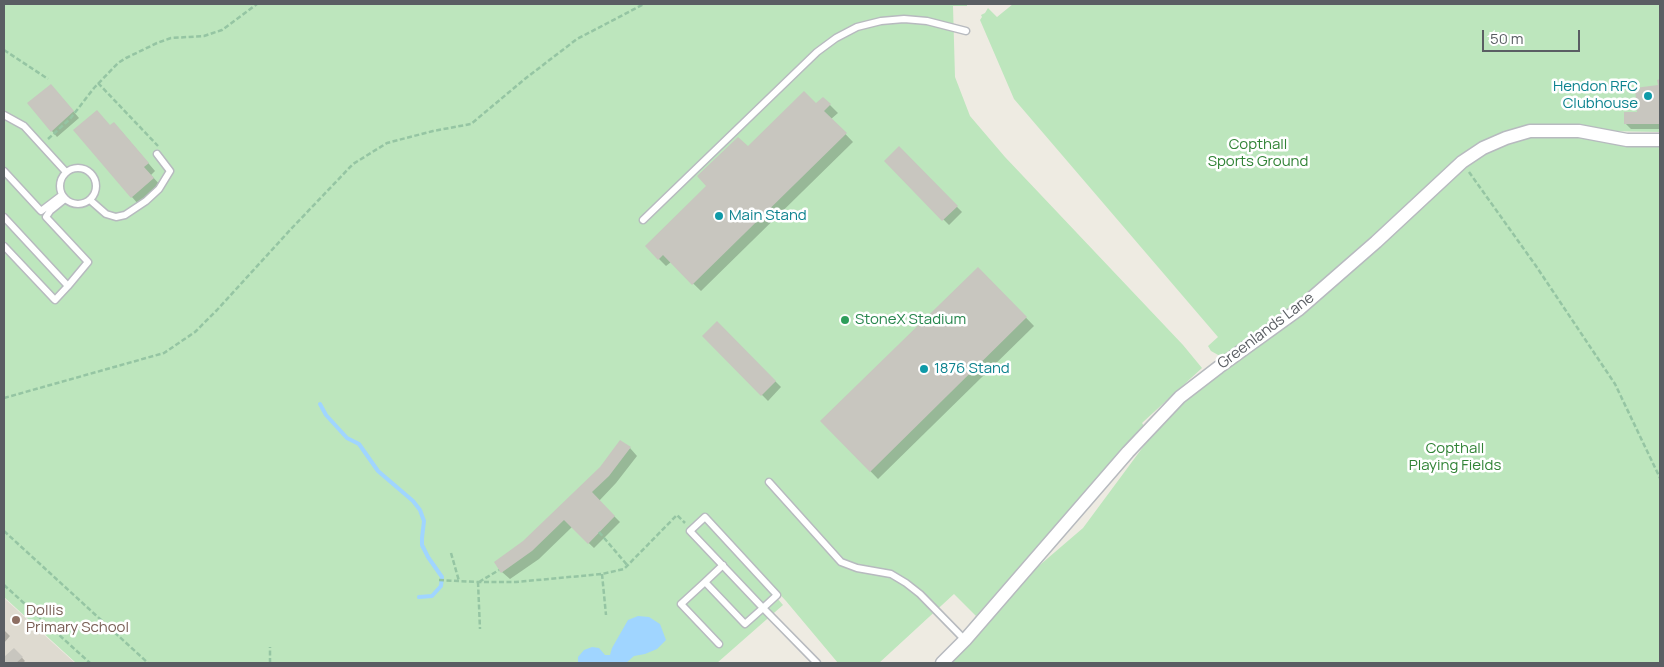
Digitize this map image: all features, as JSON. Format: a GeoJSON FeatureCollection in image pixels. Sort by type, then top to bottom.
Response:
{"type":"FeatureCollection","features":[{"type":"Feature","properties":{"kind":"street","name":"Greenlands Lane"},"geometry":{"type":"LineString","coordinates":[[942,663],[965,640],[1128,452],[1180,398],[1219,367],[1298,310],[1376,242],[1462,162],[1483,148],[1506,138],[1530,131],[1579,131],[1628,140],[1660,140]]}},
{"type":"Feature","properties":{"kind":"lane"},"geometry":{"type":"LineString","coordinates":[[643,220],[810,58],[836,38],[857,28],[881,21],[904,19],[927,21],[966,31]]}},
{"type":"Feature","properties":{"kind":"lane"},"geometry":{"type":"LineString","coordinates":[[4,115],[24,126],[66,172]]}},
{"type":"Feature","properties":{"kind":"lane"},"geometry":{"type":"LineString","coordinates":[[90,200],[106,214],[116,217],[125,215],[146,201],[159,189],[170,171],[160,152]]}},
{"type":"Feature","properties":{"kind":"lane"},"geometry":{"type":"LineString","coordinates":[[77,167],[89,170],[97,186],[90,200],[82,204],[76,204],[64,197],[60,182],[66,172],[77,167]]}},
{"type":"Feature","properties":{"kind":"lane"},"geometry":{"type":"LineString","coordinates":[[4,171],[41,211],[64,197]]}},
{"type":"Feature","properties":{"kind":"lane"},"geometry":{"type":"LineString","coordinates":[[4,246],[55,300],[88,262],[46,217],[64,197]]}},
{"type":"Feature","properties":{"kind":"lane"},"geometry":{"type":"LineString","coordinates":[[4,217],[68,286]]}},
{"type":"Feature","properties":{"kind":"lane"},"geometry":{"type":"LineString","coordinates":[[768,482],[841,562],[857,568],[891,574],[906,582],[965,640]]}},
{"type":"Feature","properties":{"kind":"lane"},"geometry":{"type":"LineString","coordinates":[[705,582],[745,624],[763,608],[777,594],[705,517],[690,531],[763,608],[817,663]]}},
{"type":"Feature","properties":{"kind":"lane"},"geometry":{"type":"LineString","coordinates":[[719,644],[681,604],[723,565]]}},
{"type":"Feature","properties":{"kind":"path"},"geometry":{"type":"LineString","coordinates":[[41,144],[70,120],[98,83],[118,64],[136,52],[171,38],[204,36],[222,30],[257,4]]}},
{"type":"Feature","properties":{"kind":"path"},"geometry":{"type":"LineString","coordinates":[[4,398],[164,353],[195,332],[353,164],[387,143],[433,131],[471,124],[577,38],[644,4]]}},
{"type":"Feature","properties":{"kind":"path"},"geometry":{"type":"LineString","coordinates":[[4,50],[48,79]]}},
{"type":"Feature","properties":{"kind":"path"},"geometry":{"type":"LineString","coordinates":[[98,83],[160,152]]}},
{"type":"Feature","properties":{"kind":"path"},"geometry":{"type":"LineString","coordinates":[[1462,162],[1536,266],[1615,384],[1660,478]]}},
{"type":"Feature","properties":{"kind":"path"},"geometry":{"type":"LineString","coordinates":[[439,580],[516,582],[602,574],[624,569],[628,566],[677,515],[687,526],[693,528]]}},
{"type":"Feature","properties":{"kind":"path"},"geometry":{"type":"LineString","coordinates":[[4,531],[148,663]]}},
{"type":"Feature","properties":{"kind":"path"},"geometry":{"type":"LineString","coordinates":[[599,532],[628,566]]}},
{"type":"Feature","properties":{"kind":"path"},"geometry":{"type":"LineString","coordinates":[[451,553],[459,581]]}},
{"type":"Feature","properties":{"kind":"path"},"geometry":{"type":"LineString","coordinates":[[478,582],[500,570]]}},
{"type":"Feature","properties":{"kind":"path"},"geometry":{"type":"LineString","coordinates":[[602,574],[606,615]]}},
{"type":"Feature","properties":{"kind":"path"},"geometry":{"type":"LineString","coordinates":[[478,582],[480,629]]}},
{"type":"Feature","properties":{"kind":"path"},"geometry":{"type":"LineString","coordinates":[[4,585],[90,663]]}},
{"type":"Feature","properties":{"kind":"path"},"geometry":{"type":"LineString","coordinates":[[270,647],[270,663]]}},
{"type":"Feature","properties":{"kind":"shaded area","name":"Dollis Primary School"},"geometry":{"type":"Polygon","coordinates":[[[4,598],[53,643],[75,663],[4,663],[4,598]]]}},
{"type":"Feature","properties":{"kind":"green space"},"geometry":{"type":"Polygon","coordinates":[[[4,4],[967,4],[967,6],[953,6],[955,77],[970,116],[1005,157],[1183,345],[1202,368],[1142,423],[1144,426],[976,616],[954,594],[879,663],[838,663],[786,601],[713,523],[783,605],[717,663],[76,663],[4,597],[4,4]]]}},
{"type":"Feature","properties":{"kind":"green space","name":"Copthall Playing Fields"},"geometry":{"type":"Polygon","coordinates":[[[1013,4],[1660,4],[1660,132],[1552,130],[1509,138],[1660,134],[1660,663],[945,663],[999,600],[1083,528],[1180,397],[1219,367],[1220,356],[1211,351],[1208,346],[1218,337],[1014,99],[980,20],[981,15],[988,8],[997,17],[1013,4]]]}},
{"type":"Feature","properties":{"kind":"water"},"geometry":{"type":"Polygon","coordinates":[[[638,616],[649,617],[660,624],[666,640],[657,649],[634,656],[626,663],[578,663],[578,657],[584,650],[592,647],[599,648],[605,655],[610,655],[628,620],[638,616]]]}},
{"type":"Feature","properties":{"kind":"building"},"geometry":{"type":"Polygon","coordinates":[[[1660,79],[1660,124],[1624,124],[1624,112],[1637,112],[1635,88],[1658,85],[1657,80],[1660,79]]]}},
{"type":"Feature","properties":{"kind":"building"},"geometry":{"type":"Polygon","coordinates":[[[51,84],[74,111],[51,132],[27,103],[51,84]]]}},
{"type":"Feature","properties":{"kind":"building","name":"Main Stand"},"geometry":{"type":"Polygon","coordinates":[[[804,91],[816,103],[823,97],[831,104],[824,111],[847,133],[692,285],[663,255],[658,260],[645,246],[706,186],[697,176],[738,137],[748,146],[804,91]]]}},
{"type":"Feature","properties":{"kind":"building"},"geometry":{"type":"Polygon","coordinates":[[[97,110],[110,125],[114,122],[149,163],[144,167],[154,178],[131,198],[73,130],[97,110]]]}},
{"type":"Feature","properties":{"kind":"building"},"geometry":{"type":"Polygon","coordinates":[[[899,146],[958,206],[942,221],[884,161],[899,146]]]}},
{"type":"Feature","properties":{"kind":"building","name":"1876 Stand"},"geometry":{"type":"Polygon","coordinates":[[[978,267],[1027,317],[870,472],[820,421],[978,267]]]}},
{"type":"Feature","properties":{"kind":"building"},"geometry":{"type":"Polygon","coordinates":[[[717,321],[776,381],[761,396],[702,336],[717,321]]]}},
{"type":"Feature","properties":{"kind":"building"},"geometry":{"type":"Polygon","coordinates":[[[620,440],[631,447],[609,476],[592,492],[615,516],[588,544],[564,520],[532,551],[501,573],[494,562],[523,541],[600,467],[620,440]]]}},
{"type":"Feature","properties":{"kind":"building"},"geometry":{"type":"Polygon","coordinates":[[[14,648],[23,657],[16,663],[4,663],[4,657],[14,648]]]}},
{"type":"Feature","properties":{"kind":"waterway"},"geometry":{"type":"LineString","coordinates":[[320,404],[326,415],[347,438],[359,444],[378,471],[413,501],[420,510],[424,521],[422,545],[442,577],[441,586],[432,596],[419,597]]}},
{"type":"Feature","properties":{"kind":"place","name":"Hendon RFC Clubhouse"},"geometry":{"type":"Point","coordinates":[1648,96]}},
{"type":"Feature","properties":{"kind":"place","name":"Main Stand"},"geometry":{"type":"Point","coordinates":[719,216]}},
{"type":"Feature","properties":{"kind":"place","name":"StoneX Stadium"},"geometry":{"type":"Point","coordinates":[845,320]}},
{"type":"Feature","properties":{"kind":"place","name":"1876 Stand"},"geometry":{"type":"Point","coordinates":[924,369]}},
{"type":"Feature","properties":{"kind":"place","name":"Dollis Primary School"},"geometry":{"type":"Point","coordinates":[16,620]}},
{"type":"Feature","properties":{"kind":"park label","name":"Copthall Sports Ground"},"geometry":{"type":"Point","coordinates":[1258,154]}}]}
